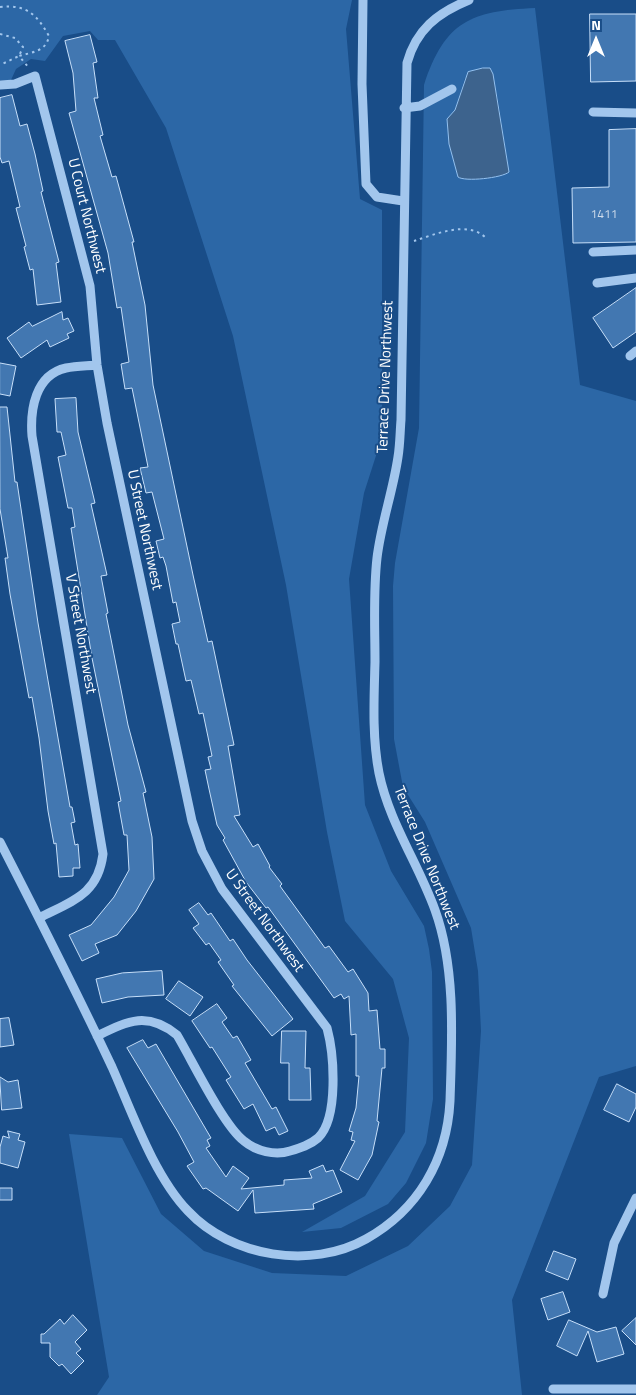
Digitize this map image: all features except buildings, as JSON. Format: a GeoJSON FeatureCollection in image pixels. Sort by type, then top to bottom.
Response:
{"type":"FeatureCollection","features":[{"type":"Feature","properties":{"kind":"street"},"geometry":{"type":"LineString","coordinates":[[363,0],[362,84],[366,184],[377,197],[403,201]]}},
{"type":"Feature","properties":{"kind":"street","name":"Terrace Drive Northwest"},"geometry":{"type":"LineString","coordinates":[[0,842],[97,1036],[161,1173],[172,1192],[188,1212],[204,1226],[226,1239],[257,1251],[288,1256],[335,1252],[359,1243],[379,1232],[409,1206],[431,1174],[442,1148],[450,1104],[448,958],[434,906],[389,810],[380,774],[375,746],[375,586],[381,534],[398,456],[401,420],[404,108],[407,63],[412,45],[435,18],[469,0]]}},
{"type":"Feature","properties":{"kind":"street"},"geometry":{"type":"LineString","coordinates":[[0,84],[15,84],[35,76]]}},
{"type":"Feature","properties":{"kind":"street","name":"U Court Northwest"},"geometry":{"type":"LineString","coordinates":[[35,76],[86,268],[97,365]]}},
{"type":"Feature","properties":{"kind":"street"},"geometry":{"type":"LineString","coordinates":[[404,108],[420,106],[452,89]]}},
{"type":"Feature","properties":{"kind":"street"},"geometry":{"type":"LineString","coordinates":[[593,112],[636,112]]}},
{"type":"Feature","properties":{"kind":"street"},"geometry":{"type":"LineString","coordinates":[[593,252],[636,250]]}},
{"type":"Feature","properties":{"kind":"street"},"geometry":{"type":"LineString","coordinates":[[597,283],[636,278]]}},
{"type":"Feature","properties":{"kind":"street","name":"V Street Northwest"},"geometry":{"type":"LineString","coordinates":[[39,918],[77,899],[89,890],[97,880],[103,854],[32,436],[31,412],[39,389],[54,374],[64,368],[97,365]]}},
{"type":"Feature","properties":{"kind":"street","name":"U Street Northwest"},"geometry":{"type":"LineString","coordinates":[[97,365],[107,423],[192,821],[202,851],[222,890],[327,1028],[330,1040],[332,1109],[327,1124],[318,1138],[304,1147],[285,1153],[254,1148],[242,1140],[229,1123],[177,1035],[165,1026],[140,1020],[126,1022],[97,1036]]}},
{"type":"Feature","properties":{"kind":"street"},"geometry":{"type":"LineString","coordinates":[[603,1294],[614,1243],[636,1198]]}},
{"type":"Feature","properties":{"kind":"street"},"geometry":{"type":"LineString","coordinates":[[553,1389],[636,1389]]}},
{"type":"Feature","properties":{"kind":"path"},"geometry":{"type":"LineString","coordinates":[[0,7],[13,7],[35,14],[49,36],[47,43],[42,49],[19,56],[0,65]]}},
{"type":"Feature","properties":{"kind":"path"},"geometry":{"type":"LineString","coordinates":[[0,34],[19,41],[22,47],[19,56]]}},
{"type":"Feature","properties":{"kind":"path"},"geometry":{"type":"LineString","coordinates":[[19,56],[35,76]]}},
{"type":"Feature","properties":{"kind":"path"},"geometry":{"type":"LineString","coordinates":[[403,244],[457,230],[471,229],[486,238]]}},
{"type":"Feature","properties":{"kind":"shaded area"},"geometry":{"type":"Polygon","coordinates":[[[0,0],[352,0],[346,29],[360,199],[382,210],[382,437],[364,493],[349,579],[365,805],[391,871],[424,926],[432,972],[433,1099],[426,1143],[406,1183],[388,1204],[341,1228],[302,1232],[365,1196],[405,1132],[409,1038],[393,979],[345,921],[327,832],[286,585],[233,336],[166,128],[115,40],[98,40],[90,31],[63,36],[45,61],[31,59],[16,69],[11,80],[0,80],[0,0]]]}},
{"type":"Feature","properties":{"kind":"shaded area"},"geometry":{"type":"Polygon","coordinates":[[[535,8],[580,385],[636,401],[636,1066],[599,1077],[512,1300],[522,1395],[97,1395],[109,1377],[69,1134],[122,1138],[161,1214],[204,1251],[272,1273],[346,1276],[408,1246],[450,1206],[472,1165],[481,1031],[478,971],[471,928],[425,822],[403,787],[394,739],[393,586],[395,563],[419,428],[424,85],[432,63],[451,33],[477,17],[494,12],[535,8]],[[491,70],[465,78],[455,110],[447,119],[449,144],[458,176],[462,178],[499,176],[509,172],[498,100],[491,70]]]}},
{"type":"Feature","properties":{"kind":"shaded area"},"geometry":{"type":"Polygon","coordinates":[[[490,68],[493,74],[509,172],[492,178],[468,179],[458,177],[449,144],[447,119],[455,110],[468,72],[490,68]]]}}]}
